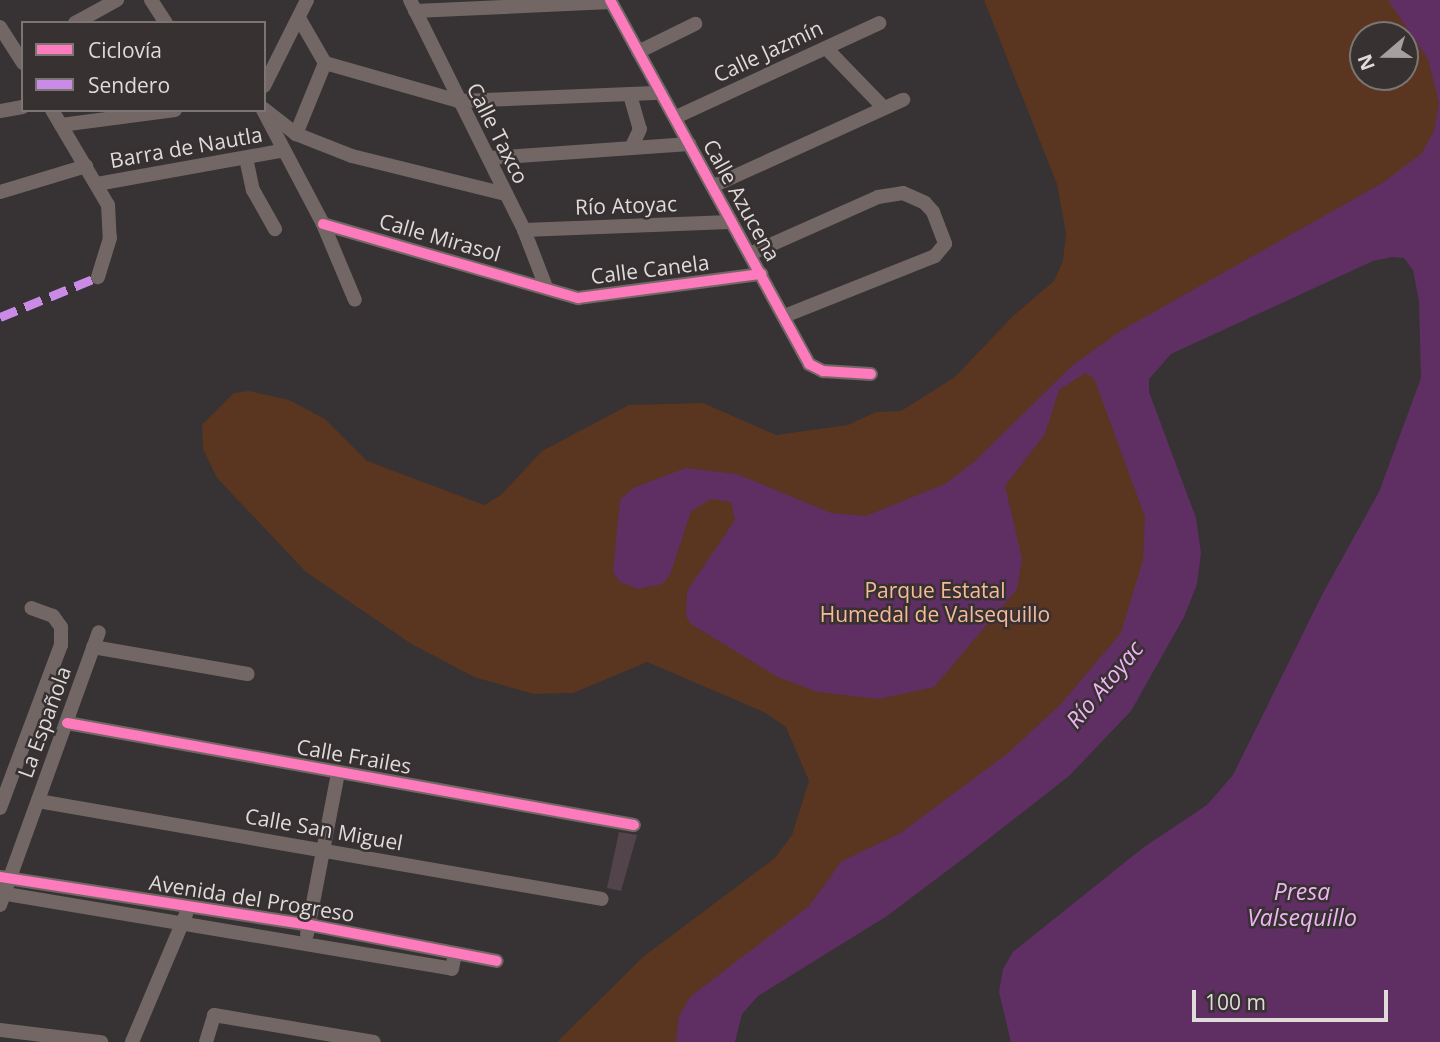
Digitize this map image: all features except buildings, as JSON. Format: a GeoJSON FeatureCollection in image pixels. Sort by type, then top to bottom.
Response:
{"type":"FeatureCollection","features":[{"type":"Feature","properties":{"kind":"street"},"geometry":{"type":"LineString","coordinates":[[79,21],[117,0]]}},
{"type":"Feature","properties":{"kind":"street"},"geometry":{"type":"LineString","coordinates":[[151,0],[165,21]]}},
{"type":"Feature","properties":{"kind":"street"},"geometry":{"type":"LineString","coordinates":[[266,82],[307,0]]}},
{"type":"Feature","properties":{"kind":"street"},"geometry":{"type":"LineString","coordinates":[[413,5],[611,1]]}},
{"type":"Feature","properties":{"kind":"street","name":"Calle Azucena"},"geometry":{"type":"LineString","coordinates":[[611,1],[676,117],[730,222],[815,368],[871,374]]}},
{"type":"Feature","properties":{"kind":"street","name":"Calle Taxco"},"geometry":{"type":"LineString","coordinates":[[413,5],[458,102],[524,230],[546,287]]}},
{"type":"Feature","properties":{"kind":"street"},"geometry":{"type":"LineString","coordinates":[[299,18],[325,63],[458,102],[661,93]]}},
{"type":"Feature","properties":{"kind":"street","name":"Calle Jazmín"},"geometry":{"type":"LineString","coordinates":[[676,117],[879,23]]}},
{"type":"Feature","properties":{"kind":"street"},"geometry":{"type":"LineString","coordinates":[[638,52],[695,24]]}},
{"type":"Feature","properties":{"kind":"street"},"geometry":{"type":"LineString","coordinates":[[0,27],[21,57]]}},
{"type":"Feature","properties":{"kind":"street"},"geometry":{"type":"LineString","coordinates":[[826,48],[884,108]]}},
{"type":"Feature","properties":{"kind":"street"},"geometry":{"type":"LineString","coordinates":[[296,134],[325,63]]}},
{"type":"Feature","properties":{"kind":"street"},"geometry":{"type":"LineString","coordinates":[[630,95],[640,129],[631,148]]}},
{"type":"Feature","properties":{"kind":"street"},"geometry":{"type":"LineString","coordinates":[[713,186],[903,100]]}},
{"type":"Feature","properties":{"kind":"street"},"geometry":{"type":"LineString","coordinates":[[0,111],[21,107]]}},
{"type":"Feature","properties":{"kind":"street"},"geometry":{"type":"LineString","coordinates":[[53,112],[97,184],[111,221],[98,277]]}},
{"type":"Feature","properties":{"kind":"street","name":"Barra de Nautla"},"geometry":{"type":"LineString","coordinates":[[61,125],[160,112]]}},
{"type":"Feature","properties":{"kind":"street"},"geometry":{"type":"LineString","coordinates":[[265,112],[281,151],[323,224],[355,300]]}},
{"type":"Feature","properties":{"kind":"street"},"geometry":{"type":"LineString","coordinates":[[266,112],[296,134],[323,148],[506,194]]}},
{"type":"Feature","properties":{"kind":"street"},"geometry":{"type":"LineString","coordinates":[[489,158],[690,144]]}},
{"type":"Feature","properties":{"kind":"street","name":"Barra de Nautla"},"geometry":{"type":"LineString","coordinates":[[97,184],[281,151]]}},
{"type":"Feature","properties":{"kind":"street"},"geometry":{"type":"LineString","coordinates":[[246,158],[253,190],[275,229]]}},
{"type":"Feature","properties":{"kind":"street"},"geometry":{"type":"LineString","coordinates":[[0,192],[86,166]]}},
{"type":"Feature","properties":{"kind":"street"},"geometry":{"type":"LineString","coordinates":[[750,254],[878,197],[903,193],[925,203],[933,212],[943,238],[943,251],[784,316]]}},
{"type":"Feature","properties":{"kind":"street","name":"Río Atoyac"},"geometry":{"type":"LineString","coordinates":[[524,230],[730,222]]}},
{"type":"Feature","properties":{"kind":"street","name":"Calle Mirasol"},"geometry":{"type":"LineString","coordinates":[[323,224],[546,287]]}},
{"type":"Feature","properties":{"kind":"street","name":"Calle Canela"},"geometry":{"type":"LineString","coordinates":[[546,287],[578,298],[761,274]]}},
{"type":"Feature","properties":{"kind":"street"},"geometry":{"type":"LineString","coordinates":[[0,808],[61,645],[61,627],[53,616],[31,608]]}},
{"type":"Feature","properties":{"kind":"street","name":"La Española"},"geometry":{"type":"LineString","coordinates":[[2,897],[6,878],[38,801],[99,632]]}},
{"type":"Feature","properties":{"kind":"street"},"geometry":{"type":"LineString","coordinates":[[93,647],[248,674]]}},
{"type":"Feature","properties":{"kind":"street","name":"Calle Frailes"},"geometry":{"type":"LineString","coordinates":[[67,723],[634,825]]}},
{"type":"Feature","properties":{"kind":"street"},"geometry":{"type":"LineString","coordinates":[[304,942],[310,925],[338,773]]}},
{"type":"Feature","properties":{"kind":"street","name":"Calle San Miguel"},"geometry":{"type":"LineString","coordinates":[[38,801],[602,898]]}},
{"type":"Feature","properties":{"kind":"street","name":"Avenida del Progreso"},"geometry":{"type":"LineString","coordinates":[[6,878],[310,925],[497,961]]}},
{"type":"Feature","properties":{"kind":"street","name":"Avenida del Progreso"},"geometry":{"type":"LineString","coordinates":[[2,897],[183,922],[452,969],[455,953]]}},
{"type":"Feature","properties":{"kind":"street"},"geometry":{"type":"LineString","coordinates":[[132,1042],[189,906]]}},
{"type":"Feature","properties":{"kind":"street"},"geometry":{"type":"LineString","coordinates":[[206,1042],[214,1015],[374,1042]]}},
{"type":"Feature","properties":{"kind":"street"},"geometry":{"type":"LineString","coordinates":[[0,1030],[101,1042]]}},
{"type":"Feature","properties":{"kind":"green space","name":"Parque Estatal Humedal de Valsequillo"},"geometry":{"type":"Polygon","coordinates":[[[984,0],[1429,0],[1440,20],[1440,174],[1132,377],[1187,587],[1031,775],[909,900],[728,1002],[724,1042],[557,1042],[643,957],[775,858],[792,835],[809,781],[786,727],[764,712],[647,662],[573,693],[534,694],[474,677],[410,643],[306,572],[217,478],[203,449],[202,425],[234,393],[249,391],[289,400],[325,419],[367,461],[484,505],[501,495],[542,451],[629,405],[703,403],[776,435],[848,425],[876,412],[901,411],[955,377],[1013,316],[1054,281],[1063,261],[1066,233],[1057,184],[984,0]]]}},
{"type":"Feature","properties":{"kind":"water","name":"Presa Valsequillo"},"geometry":{"type":"Polygon","coordinates":[[[1388,0],[1440,0],[1440,1042],[1011,1042],[999,992],[1003,969],[1013,952],[1144,847],[1207,805],[1233,775],[1323,593],[1379,492],[1421,378],[1419,301],[1413,270],[1404,258],[1392,257],[1373,261],[1171,354],[1149,379],[1149,392],[1196,518],[1201,553],[1197,584],[1184,617],[1131,711],[1069,776],[964,858],[887,916],[758,996],[742,1014],[735,1042],[676,1042],[679,1016],[691,996],[808,907],[842,861],[899,834],[1007,754],[1060,705],[1121,633],[1143,560],[1145,517],[1094,378],[1085,373],[1059,390],[1045,434],[1005,486],[1022,559],[1017,589],[934,687],[879,699],[818,692],[778,677],[691,624],[686,616],[687,591],[735,520],[731,502],[711,499],[691,511],[670,575],[662,584],[638,589],[620,582],[613,572],[620,500],[633,488],[686,468],[737,474],[831,513],[866,516],[945,484],[976,460],[1073,365],[1122,330],[1384,182],[1422,153],[1434,131],[1439,103],[1428,59],[1419,46],[1419,21],[1402,21],[1388,0]]]}},
{"type":"Feature","properties":{"kind":"marked path"},"geometry":{"type":"LineString","coordinates":[[0,317],[98,277]]}},
{"type":"Feature","properties":{"kind":"cycle path"},"geometry":{"type":"LineString","coordinates":[[610,0],[809,364],[823,371],[871,374]]}},
{"type":"Feature","properties":{"kind":"cycle path"},"geometry":{"type":"LineString","coordinates":[[323,224],[578,298],[761,274]]}},
{"type":"Feature","properties":{"kind":"cycle path"},"geometry":{"type":"LineString","coordinates":[[67,723],[634,825]]}},
{"type":"Feature","properties":{"kind":"cycle path"},"geometry":{"type":"LineString","coordinates":[[0,877],[310,925],[497,961]]}}]}
